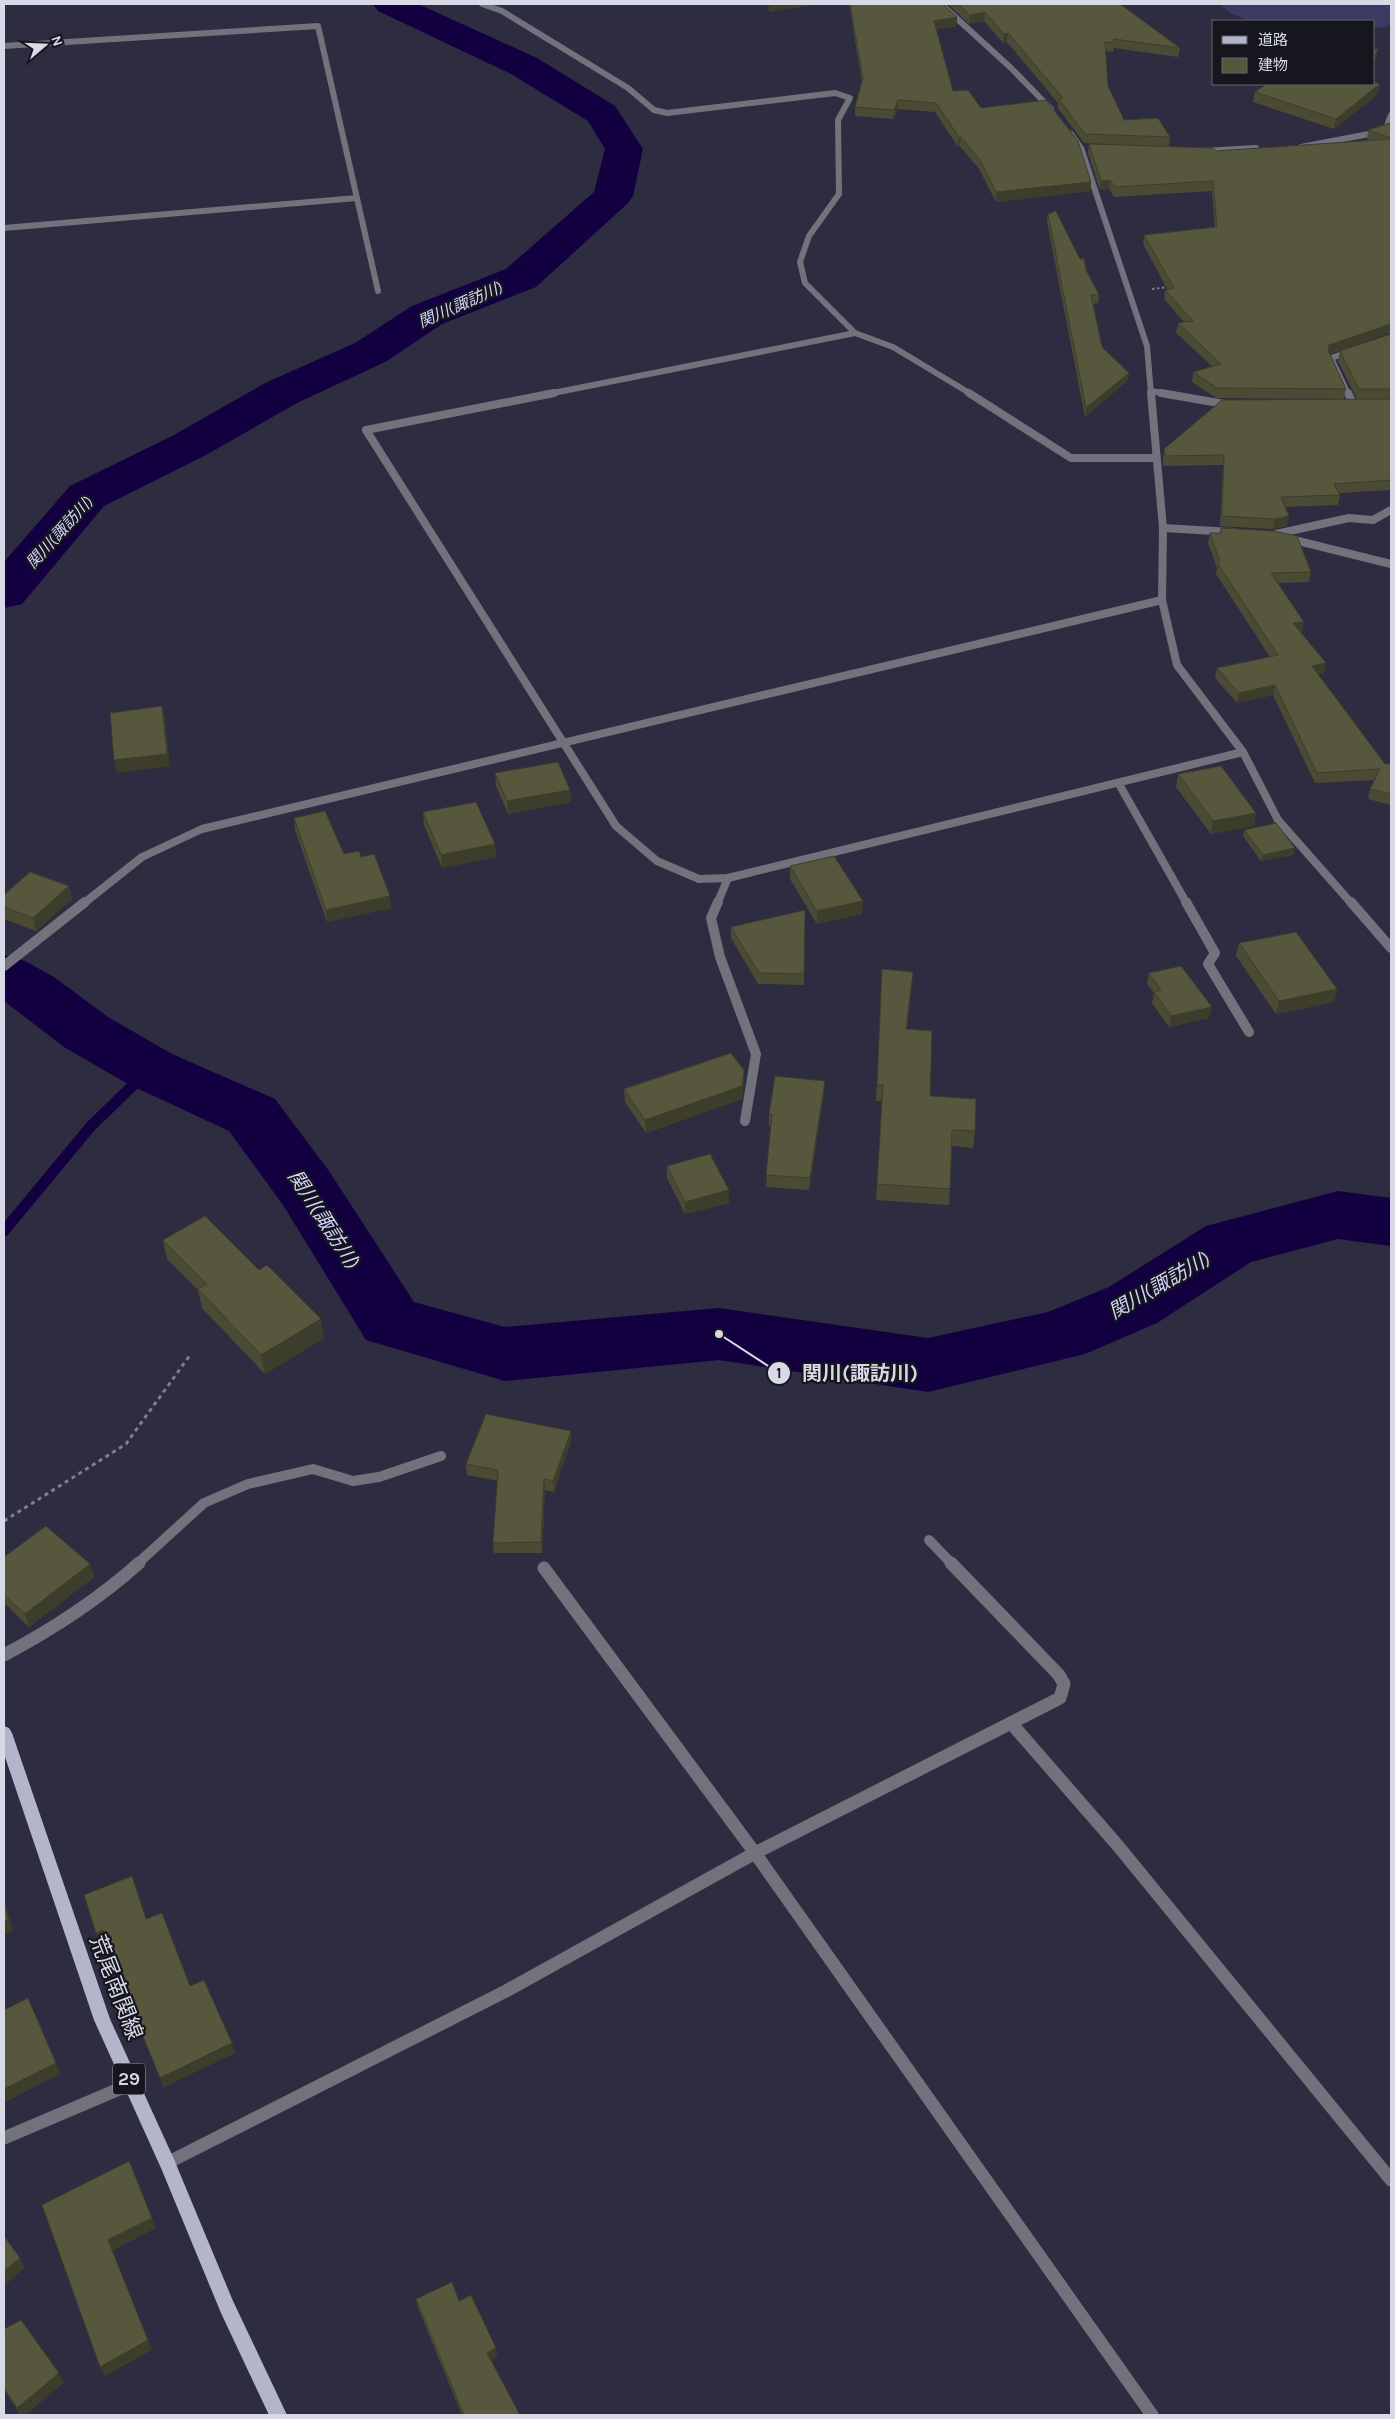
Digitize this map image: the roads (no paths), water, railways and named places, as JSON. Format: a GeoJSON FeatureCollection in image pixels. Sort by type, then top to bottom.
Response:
{"type":"FeatureCollection","features":[{"type":"Feature","properties":{"kind":"main road","name":"荒尾南関線"},"geometry":{"type":"LineString","coordinates":[[4,1733],[102,2020],[168,2163],[227,2307],[278,2415]]}},
{"type":"Feature","properties":{"kind":"street"},"geometry":{"type":"LineString","coordinates":[[482,4],[502,11],[586,62],[628,88],[654,110],[666,113],[835,92],[850,98],[838,120],[839,194],[809,236],[800,262],[804,282],[855,333],[893,347],[952,382],[1071,458],[1156,458]]}},
{"type":"Feature","properties":{"kind":"street"},"geometry":{"type":"LineString","coordinates":[[941,4],[1011,68],[1055,112]]}},
{"type":"Feature","properties":{"kind":"street"},"geometry":{"type":"LineString","coordinates":[[4,46],[318,26],[378,291]]}},
{"type":"Feature","properties":{"kind":"street"},"geometry":{"type":"LineString","coordinates":[[1290,147],[1374,133],[1386,128],[1391,115]]}},
{"type":"Feature","properties":{"kind":"street"},"geometry":{"type":"LineString","coordinates":[[1065,127],[1081,148],[1146,346],[1163,528],[1162,600],[1177,665],[1242,752],[1278,820],[1391,948]]}},
{"type":"Feature","properties":{"kind":"street"},"geometry":{"type":"LineString","coordinates":[[1081,148],[1090,148]]}},
{"type":"Feature","properties":{"kind":"street"},"geometry":{"type":"LineString","coordinates":[[1198,151],[1262,148]]}},
{"type":"Feature","properties":{"kind":"street"},"geometry":{"type":"LineString","coordinates":[[4,228],[357,198]]}},
{"type":"Feature","properties":{"kind":"street"},"geometry":{"type":"LineString","coordinates":[[855,333],[366,430],[616,826],[657,860],[699,879],[728,878],[1119,784],[1242,752]]}},
{"type":"Feature","properties":{"kind":"street"},"geometry":{"type":"LineString","coordinates":[[1353,404],[1330,358],[1356,349]]}},
{"type":"Feature","properties":{"kind":"street"},"geometry":{"type":"LineString","coordinates":[[1151,390],[1224,405],[1234,405]]}},
{"type":"Feature","properties":{"kind":"street"},"geometry":{"type":"LineString","coordinates":[[1343,404],[1363,404]]}},
{"type":"Feature","properties":{"kind":"street"},"geometry":{"type":"LineString","coordinates":[[1273,535],[1350,518],[1373,520],[1391,510]]}},
{"type":"Feature","properties":{"kind":"street"},"geometry":{"type":"LineString","coordinates":[[1163,528],[1243,533]]}},
{"type":"Feature","properties":{"kind":"street"},"geometry":{"type":"LineString","coordinates":[[1263,534],[1391,564]]}},
{"type":"Feature","properties":{"kind":"street"},"geometry":{"type":"LineString","coordinates":[[4,966],[142,857],[202,829],[1162,600]]}},
{"type":"Feature","properties":{"kind":"street"},"geometry":{"type":"LineString","coordinates":[[1119,784],[1215,953],[1208,964],[1249,1032]]}},
{"type":"Feature","properties":{"kind":"street"},"geometry":{"type":"LineString","coordinates":[[728,878],[711,918],[720,956],[756,1054],[745,1121]]}},
{"type":"Feature","properties":{"kind":"street"},"geometry":{"type":"LineString","coordinates":[[4,1655],[52,1629],[110,1589],[204,1503],[248,1484],[313,1469],[353,1481],[379,1477],[441,1456]]}},
{"type":"Feature","properties":{"kind":"street"},"geometry":{"type":"LineString","coordinates":[[168,2163],[506,1991],[755,1853],[1060,1698],[1064,1684],[1059,1675],[929,1540]]}},
{"type":"Feature","properties":{"kind":"street"},"geometry":{"type":"LineString","coordinates":[[544,1568],[755,1853],[1152,2415]]}},
{"type":"Feature","properties":{"kind":"street"},"geometry":{"type":"LineString","coordinates":[[1011,1723],[1119,1847],[1391,2180]]}},
{"type":"Feature","properties":{"kind":"street"},"geometry":{"type":"LineString","coordinates":[[4,2138],[131,2084]]}},
{"type":"Feature","properties":{"kind":"waterway","name":"関川(諏訪川)"},"geometry":{"type":"LineString","coordinates":[[4,593],[87,496],[190,445],[281,393],[371,352],[427,315],[521,278],[613,196],[624,149],[602,114],[524,66],[390,4]]}},
{"type":"Feature","properties":{"kind":"waterway","name":"関川(諏訪川)"},"geometry":{"type":"LineString","coordinates":[[4,975],[33,991],[86,1032],[150,1069],[252,1115],[306,1188],[390,1322],[505,1354],[719,1334],[928,1365],[1060,1335],[1133,1305],[1230,1243],[1338,1215],[1391,1222]]}},
{"type":"Feature","properties":{"kind":"waterway"},"geometry":{"type":"LineString","coordinates":[[4,1231],[91,1126],[150,1069]]}},
{"type":"Feature","properties":{"kind":"place","name":"関川(諏訪川)"},"geometry":{"type":"Point","coordinates":[719,1334]}}]}
